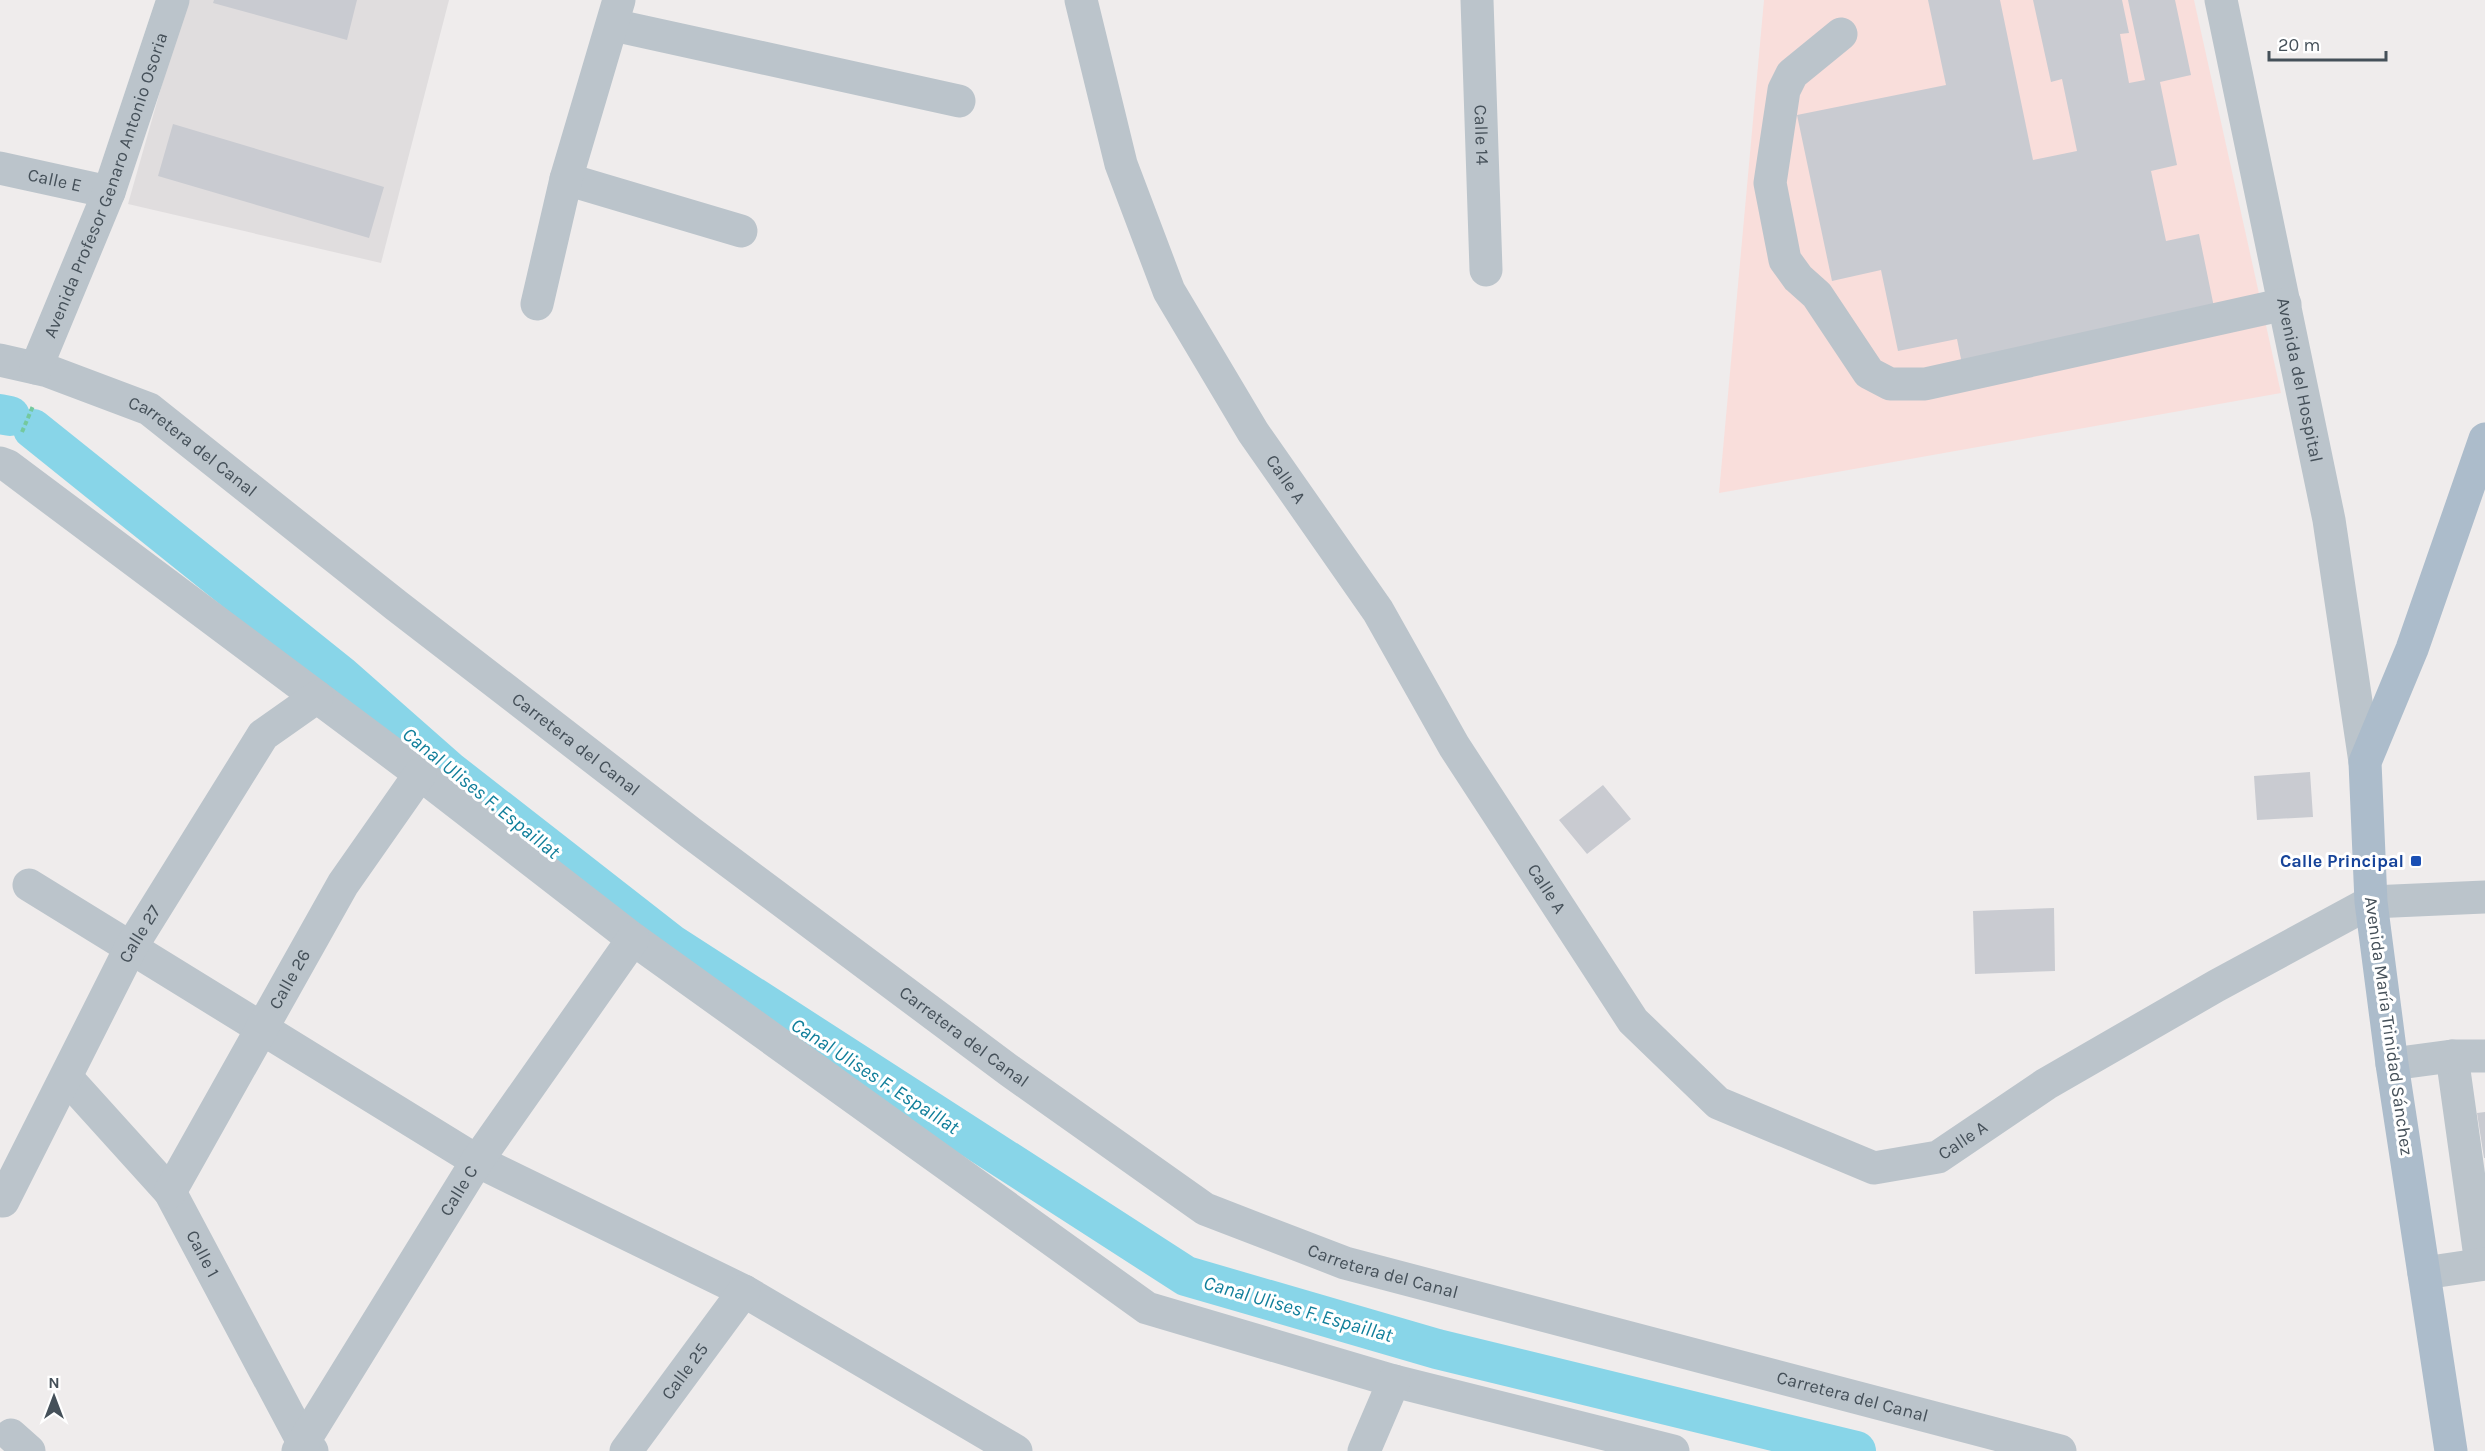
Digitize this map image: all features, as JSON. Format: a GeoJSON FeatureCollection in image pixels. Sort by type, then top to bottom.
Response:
{"type":"FeatureCollection","features":[{"type":"Feature","properties":{"kind":"main road","name":"Avenida María Trinidad Sánchez"},"geometry":{"type":"LineString","coordinates":[[2451,1451],[2392,1064],[2371,902],[2365,762],[2412,650],[2485,439]]}},
{"type":"Feature","properties":{"kind":"street","name":"Avenida Profesor Genaro Antonio Osoria"},"geometry":{"type":"LineString","coordinates":[[42,369],[109,192],[173,0]]}},
{"type":"Feature","properties":{"kind":"street","name":"Calle A"},"geometry":{"type":"LineString","coordinates":[[1082,0],[1121,164],[1175,301],[1253,432],[1378,611],[1454,746],[1633,1021],[1718,1103],[1874,1168],[1938,1157],[2046,1084],[2216,986],[2371,902]]}},
{"type":"Feature","properties":{"kind":"street","name":"Calle 14"},"geometry":{"type":"LineString","coordinates":[[1477,0],[1486,270]]}},
{"type":"Feature","properties":{"kind":"street","name":"Avenida del Hospital"},"geometry":{"type":"LineString","coordinates":[[2221,0],[2329,520],[2365,762]]}},
{"type":"Feature","properties":{"kind":"street"},"geometry":{"type":"LineString","coordinates":[[537,304],[566,179],[616,12],[959,101]]}},
{"type":"Feature","properties":{"kind":"street"},"geometry":{"type":"LineString","coordinates":[[1841,34],[1792,74],[1784,90],[1770,183],[1785,260],[1798,278],[1817,294],[1869,373],[1890,384],[1925,384],[2285,304]]}},
{"type":"Feature","properties":{"kind":"street","name":"Calle E"},"geometry":{"type":"LineString","coordinates":[[0,168],[109,192]]}},
{"type":"Feature","properties":{"kind":"street"},"geometry":{"type":"LineString","coordinates":[[566,179],[741,231]]}},
{"type":"Feature","properties":{"kind":"street","name":"Carretera del Canal"},"geometry":{"type":"LineString","coordinates":[[0,360],[42,369],[149,409],[397,606],[691,833],[1010,1071],[1205,1209],[1345,1263],[2060,1451]]}},
{"type":"Feature","properties":{"kind":"street"},"geometry":{"type":"LineString","coordinates":[[4,464],[420,774],[633,939],[1147,1308],[1394,1381],[1673,1451]]}},
{"type":"Feature","properties":{"kind":"street","name":"Calle 27"},"geometry":{"type":"LineString","coordinates":[[3,1201],[130,949],[263,735],[317,697]]}},
{"type":"Feature","properties":{"kind":"street","name":"Calle 26"},"geometry":{"type":"LineString","coordinates":[[170,1192],[343,884],[420,774]]}},
{"type":"Feature","properties":{"kind":"street"},"geometry":{"type":"LineString","coordinates":[[29,885],[477,1161],[744,1291],[1010,1450]]}},
{"type":"Feature","properties":{"kind":"street"},"geometry":{"type":"LineString","coordinates":[[2371,902],[2485,897]]}},
{"type":"Feature","properties":{"kind":"street","name":"Calle C"},"geometry":{"type":"LineString","coordinates":[[305,1449],[477,1161],[633,939]]}},
{"type":"Feature","properties":{"kind":"street"},"geometry":{"type":"LineString","coordinates":[[2424,1273],[2483,1264],[2452,1056]]}},
{"type":"Feature","properties":{"kind":"street"},"geometry":{"type":"LineString","coordinates":[[2392,1064],[2452,1056],[2485,1056]]}},
{"type":"Feature","properties":{"kind":"street","name":"Calle 1"},"geometry":{"type":"LineString","coordinates":[[66,1077],[170,1192],[305,1449]]}},
{"type":"Feature","properties":{"kind":"street","name":"Calle 25"},"geometry":{"type":"LineString","coordinates":[[626,1451],[744,1291]]}},
{"type":"Feature","properties":{"kind":"street"},"geometry":{"type":"LineString","coordinates":[[1364,1451],[1394,1381]]}},
{"type":"Feature","properties":{"kind":"path"},"geometry":{"type":"LineString","coordinates":[[4,464],[42,369]]}},
{"type":"Feature","properties":{"kind":"shaded area"},"geometry":{"type":"Polygon","coordinates":[[[186,0],[449,0],[381,263],[128,204],[186,0]]]}},
{"type":"Feature","properties":{"kind":"shaded area"},"geometry":{"type":"Polygon","coordinates":[[[1764,0],[2194,0],[2281,393],[1719,493],[1764,0]]]}},
{"type":"Feature","properties":{"kind":"building"},"geometry":{"type":"Polygon","coordinates":[[[214,0],[357,0],[347,40],[213,3],[214,0]]]}},
{"type":"Feature","properties":{"kind":"building"},"geometry":{"type":"Polygon","coordinates":[[[1928,0],[2000,0],[2033,160],[2077,151],[2062,79],[2051,82],[2033,0],[2122,0],[2129,33],[2120,34],[2129,83],[2145,80],[2128,0],[2175,0],[2191,75],[2160,82],[2177,165],[2151,171],[2166,241],[2199,234],[2215,312],[1962,364],[1957,339],[1898,351],[1881,270],[1832,281],[1797,115],[1946,85],[1928,0]]]}},
{"type":"Feature","properties":{"kind":"building"},"geometry":{"type":"Polygon","coordinates":[[[173,124],[384,187],[369,238],[158,176],[173,124]]]}},
{"type":"Feature","properties":{"kind":"building"},"geometry":{"type":"Polygon","coordinates":[[[2310,772],[2313,817],[2257,820],[2254,776],[2310,772]]]}},
{"type":"Feature","properties":{"kind":"building"},"geometry":{"type":"Polygon","coordinates":[[[1603,785],[1631,819],[1587,854],[1559,820],[1603,785]]]}},
{"type":"Feature","properties":{"kind":"building"},"geometry":{"type":"Polygon","coordinates":[[[2054,908],[2055,971],[1975,974],[1973,911],[2054,908]]]}},
{"type":"Feature","properties":{"kind":"building"},"geometry":{"type":"Polygon","coordinates":[[[2485,1112],[2485,1158],[2484,1158],[2477,1113],[2485,1112]]]}},
{"type":"Feature","properties":{"kind":"waterway","name":"Canal Ulises F. Espaillat"},"geometry":{"type":"LineString","coordinates":[[0,414],[10,416]]}},
{"type":"Feature","properties":{"kind":"waterway","name":"Canal Ulises F. Espaillat"},"geometry":{"type":"LineString","coordinates":[[33,429],[340,675],[449,771],[671,944],[1186,1276],[1437,1349],[1856,1451]]}},
{"type":"Feature","properties":{"kind":"place","name":"Calle Principal"},"geometry":{"type":"Point","coordinates":[2416,861]}}]}
